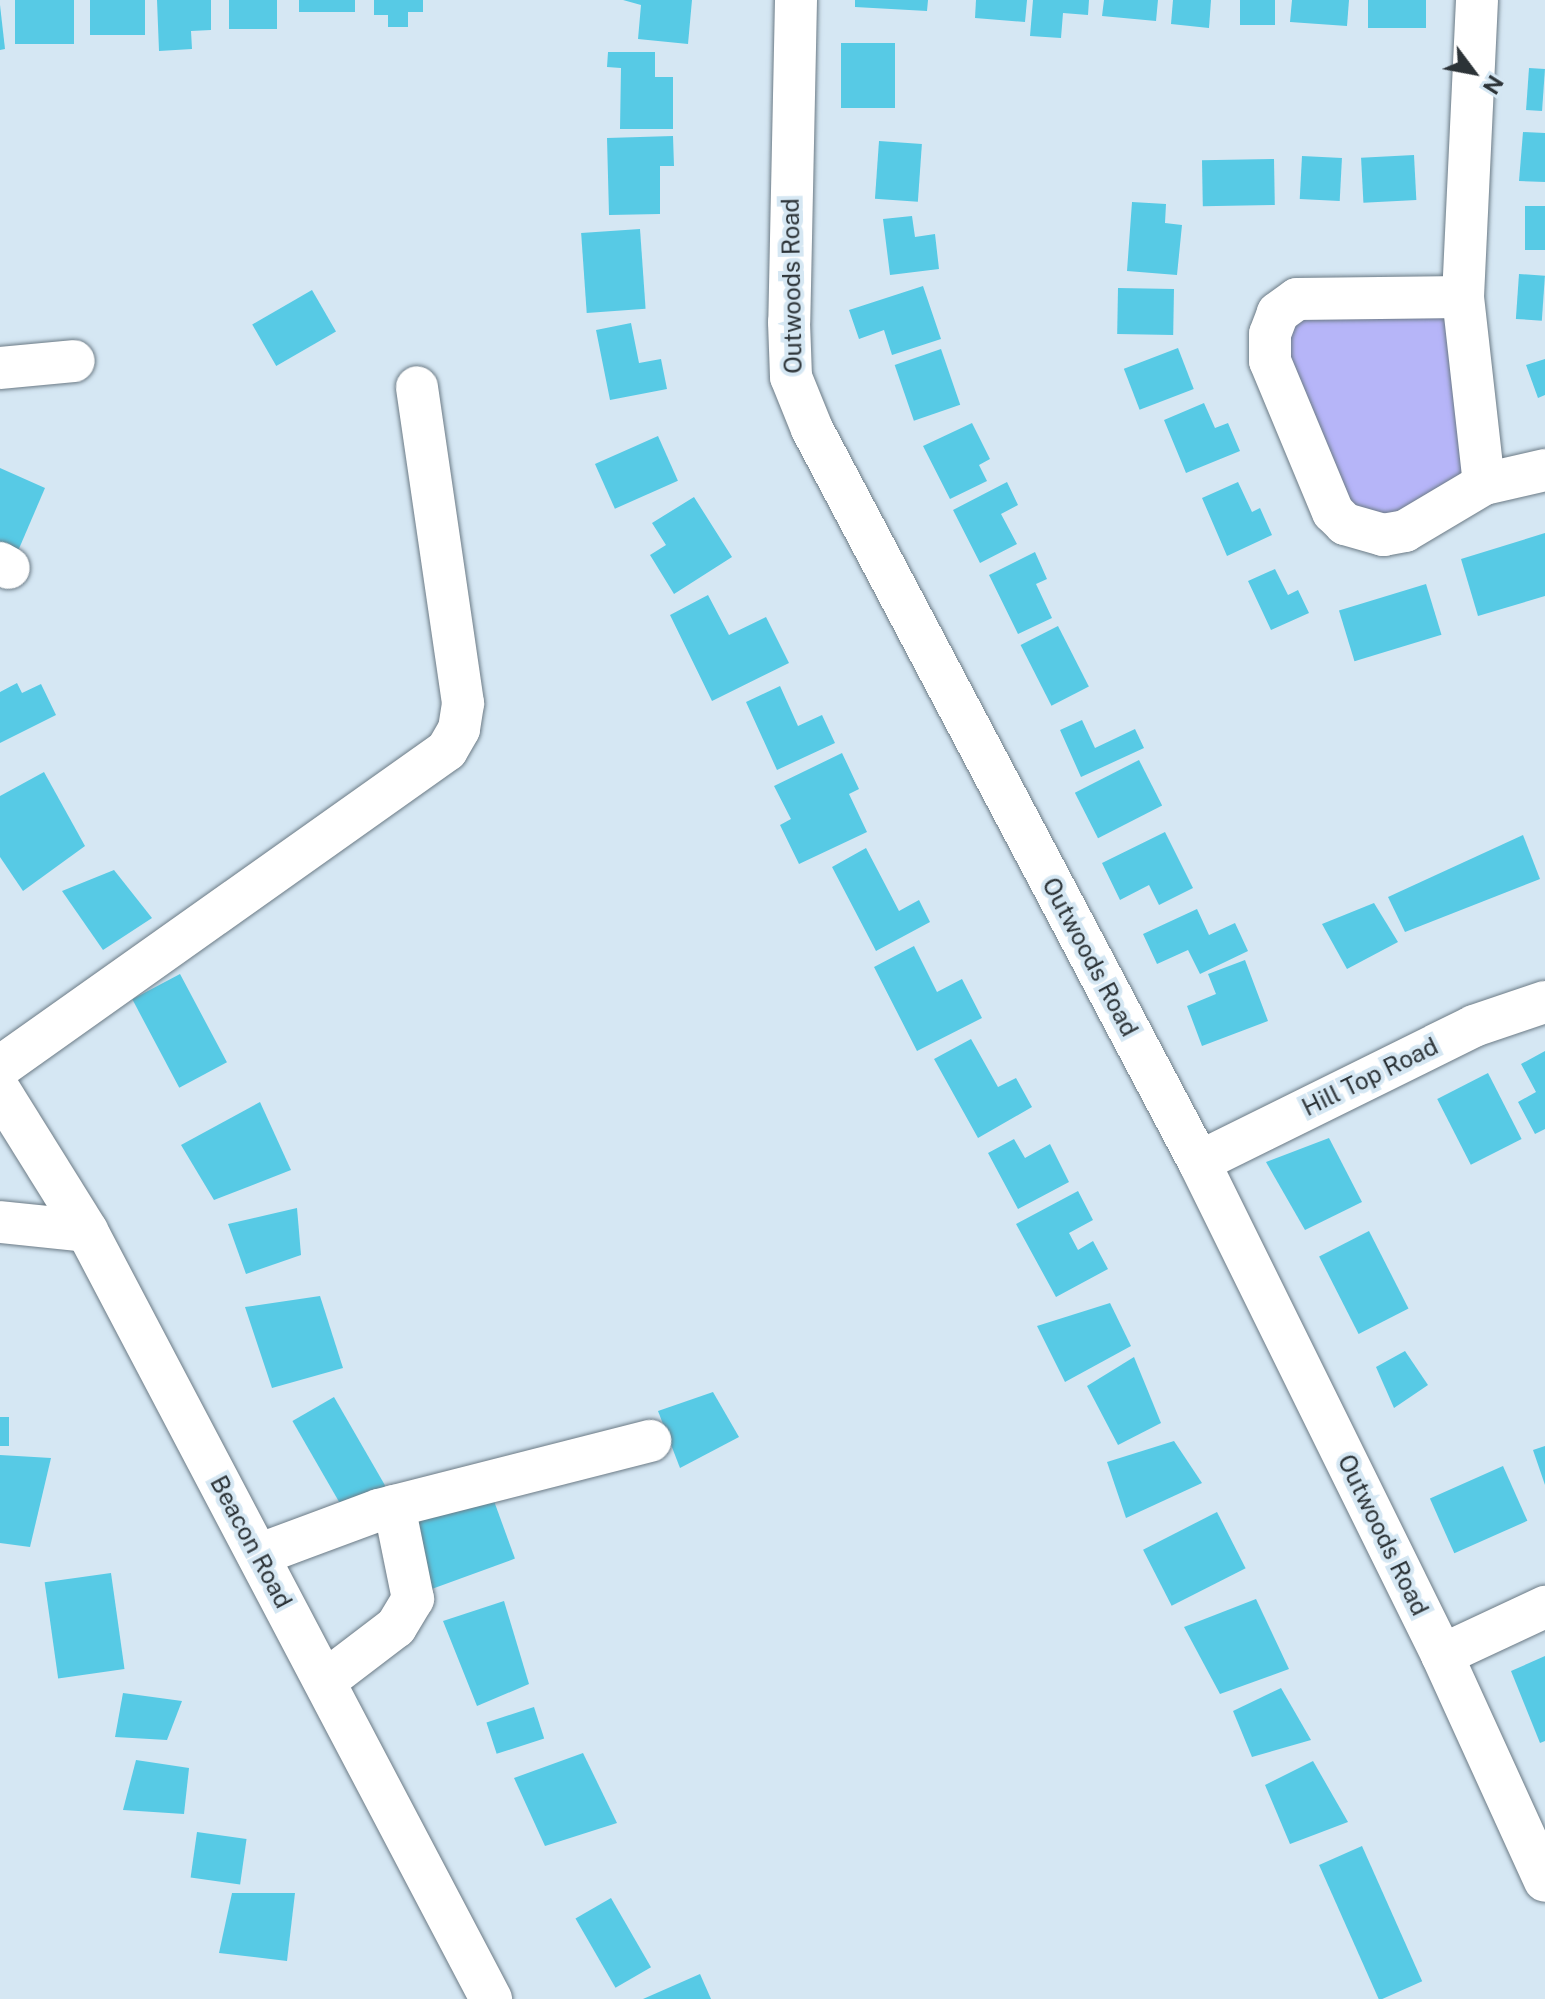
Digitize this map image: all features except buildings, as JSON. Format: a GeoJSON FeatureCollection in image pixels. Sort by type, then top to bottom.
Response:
{"type":"FeatureCollection","features":[{"type":"Feature","properties":{"kind":"street","name":"Outwoods Road"},"geometry":{"type":"LineString","coordinates":[[796,0],[787,253],[791,377],[844,499],[1199,1162],[1442,1655],[1545,1881]]}},
{"type":"Feature","properties":{"kind":"street"},"geometry":{"type":"LineString","coordinates":[[1477,0],[1463,297],[1484,484]]}},
{"type":"Feature","properties":{"kind":"street"},"geometry":{"type":"LineString","coordinates":[[1463,297],[1297,299],[1278,313],[1270,334],[1270,361],[1333,512],[1345,524],[1383,535],[1405,531],[1484,484],[1545,470]]}},
{"type":"Feature","properties":{"kind":"street"},"geometry":{"type":"LineString","coordinates":[[0,368],[74,361]]}},
{"type":"Feature","properties":{"kind":"street"},"geometry":{"type":"LineString","coordinates":[[0,1067],[447,750],[459,729],[463,703],[417,387]]}},
{"type":"Feature","properties":{"kind":"street","name":"Hill Top Road"},"geometry":{"type":"LineString","coordinates":[[1199,1162],[1474,1026],[1545,1002]]}},
{"type":"Feature","properties":{"kind":"street","name":"Beacon Road"},"geometry":{"type":"LineString","coordinates":[[0,1091],[87,1231],[491,1999]]}},
{"type":"Feature","properties":{"kind":"street"},"geometry":{"type":"LineString","coordinates":[[0,1222],[87,1231]]}},
{"type":"Feature","properties":{"kind":"street"},"geometry":{"type":"LineString","coordinates":[[258,1555],[394,1506],[650,1441]]}},
{"type":"Feature","properties":{"kind":"street"},"geometry":{"type":"LineString","coordinates":[[325,1681],[396,1627],[413,1599],[394,1506]]}},
{"type":"Feature","properties":{"kind":"street"},"geometry":{"type":"LineString","coordinates":[[1442,1655],[1545,1607]]}},
{"type":"Feature","properties":{"kind":"shaded area"},"geometry":{"type":"Polygon","coordinates":[[[1463,297],[1484,484],[1363,532],[1270,334],[1278,313],[1463,297]]]}}]}
